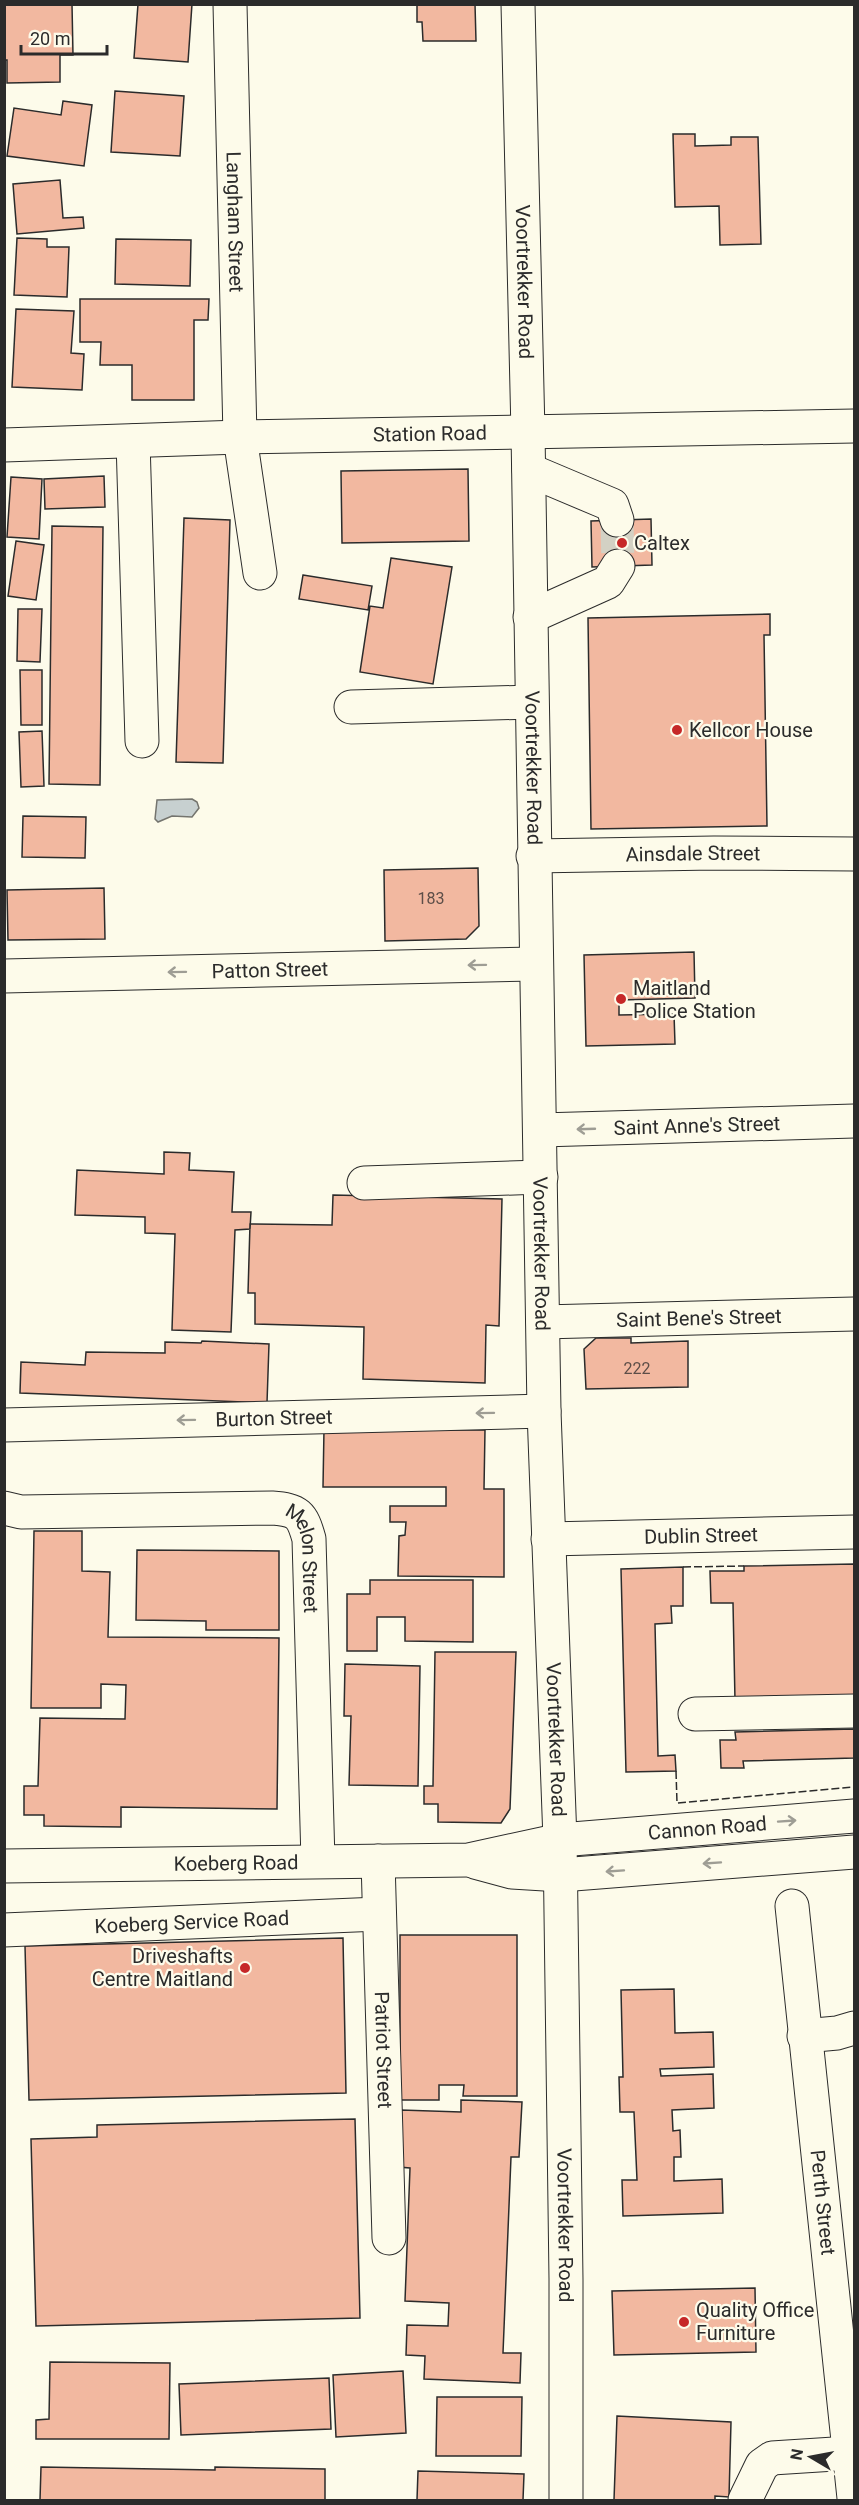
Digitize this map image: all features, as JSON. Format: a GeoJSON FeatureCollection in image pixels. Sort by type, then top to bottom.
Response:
{"type":"FeatureCollection","features":[{"type":"Feature","properties":{"kind":"street","name":"Langham Street"},"geometry":{"type":"LineString","coordinates":[[230,4],[240,437],[261,573]]}},
{"type":"Feature","properties":{"kind":"street","name":"Voortrekker Road"},"geometry":{"type":"LineString","coordinates":[[518,4],[529,470],[535,964],[541,1130],[544,1411],[561,1875],[566,2500]]}},
{"type":"Feature","properties":{"kind":"street","name":"Station Road"},"geometry":{"type":"LineString","coordinates":[[4,445],[240,437],[855,426]]}},
{"type":"Feature","properties":{"kind":"street"},"geometry":{"type":"LineString","coordinates":[[133,441],[142,741]]}},
{"type":"Feature","properties":{"kind":"street"},"geometry":{"type":"LineString","coordinates":[[529,470],[612,505],[617,520]]}},
{"type":"Feature","properties":{"kind":"street"},"geometry":{"type":"LineString","coordinates":[[530,617],[608,582],[618,566]]}},
{"type":"Feature","properties":{"kind":"street"},"geometry":{"type":"LineString","coordinates":[[351,707],[531,702]]}},
{"type":"Feature","properties":{"kind":"street","name":"Ainsdale Street"},"geometry":{"type":"LineString","coordinates":[[534,856],[714,853],[855,854]]}},
{"type":"Feature","properties":{"kind":"street","name":"Patton Street"},"geometry":{"type":"LineString","coordinates":[[4,976],[535,964]]}},
{"type":"Feature","properties":{"kind":"street","name":"Saint Anne's Street"},"geometry":{"type":"LineString","coordinates":[[541,1130],[855,1121]]}},
{"type":"Feature","properties":{"kind":"street"},"geometry":{"type":"LineString","coordinates":[[364,1183],[541,1177]]}},
{"type":"Feature","properties":{"kind":"street","name":"Saint Bene's Street"},"geometry":{"type":"LineString","coordinates":[[543,1322],[855,1314]]}},
{"type":"Feature","properties":{"kind":"street","name":"Burton Street"},"geometry":{"type":"LineString","coordinates":[[4,1425],[544,1411]]}},
{"type":"Feature","properties":{"kind":"street","name":"Melon Street"},"geometry":{"type":"LineString","coordinates":[[4,1508],[21,1512],[272,1508],[291,1509],[304,1520],[309,1539],[318,1861]]}},
{"type":"Feature","properties":{"kind":"street","name":"Dublin Street"},"geometry":{"type":"LineString","coordinates":[[548,1539],[855,1532]]}},
{"type":"Feature","properties":{"kind":"street"},"geometry":{"type":"LineString","coordinates":[[695,1714],[855,1712]]}},
{"type":"Feature","properties":{"kind":"street","name":"Cannon Road"},"geometry":{"type":"LineString","coordinates":[[560,1840],[855,1815]]}},
{"type":"Feature","properties":{"kind":"street","name":"Koeberg Road"},"geometry":{"type":"LineString","coordinates":[[4,1866],[468,1860],[560,1840]]}},
{"type":"Feature","properties":{"kind":"street","name":"Cannon Road"},"geometry":{"type":"LineString","coordinates":[[561,1875],[855,1852]]}},
{"type":"Feature","properties":{"kind":"street","name":"Koeberg Road"},"geometry":{"type":"LineString","coordinates":[[468,1860],[512,1872],[561,1875]]}},
{"type":"Feature","properties":{"kind":"street","name":"Patriot Street"},"geometry":{"type":"LineString","coordinates":[[378,1861],[389,2238]]}},
{"type":"Feature","properties":{"kind":"street","name":"Perth Street"},"geometry":{"type":"LineString","coordinates":[[792,1906],[804,2036],[855,2498]]}},
{"type":"Feature","properties":{"kind":"street","name":"Koeberg Service Road"},"geometry":{"type":"LineString","coordinates":[[4,1930],[379,1914]]}},
{"type":"Feature","properties":{"kind":"street"},"geometry":{"type":"LineString","coordinates":[[804,2036],[837,2033],[855,2028]]}},
{"type":"Feature","properties":{"kind":"street"},"geometry":{"type":"LineString","coordinates":[[745,2500],[762,2465],[772,2458],[850,2453]]}},
{"type":"Feature","properties":{"kind":"shaded area"},"geometry":{"type":"Polygon","coordinates":[[[192,799],[197,802],[199,808],[192,817],[172,816],[158,822],[155,819],[157,800],[192,799]]]}},
{"type":"Feature","properties":{"kind":"building"},"geometry":{"type":"Polygon","coordinates":[[[4,4],[72,4],[73,55],[60,55],[60,82],[7,83],[7,60],[4,60],[4,4]]]}},
{"type":"Feature","properties":{"kind":"building"},"geometry":{"type":"Polygon","coordinates":[[[138,4],[192,4],[188,62],[134,58],[138,4]]]}},
{"type":"Feature","properties":{"kind":"building"},"geometry":{"type":"Polygon","coordinates":[[[417,4],[475,4],[476,41],[423,41],[422,22],[417,22],[417,4]]]}},
{"type":"Feature","properties":{"kind":"building"},"geometry":{"type":"Polygon","coordinates":[[[115,91],[184,96],[180,156],[111,152],[115,91]]]}},
{"type":"Feature","properties":{"kind":"building"},"geometry":{"type":"Polygon","coordinates":[[[63,101],[92,105],[84,166],[7,156],[14,108],[61,115],[63,101]]]}},
{"type":"Feature","properties":{"kind":"building"},"geometry":{"type":"Polygon","coordinates":[[[673,134],[695,134],[695,146],[731,145],[731,137],[758,137],[761,244],[720,245],[719,206],[675,207],[673,134]]]}},
{"type":"Feature","properties":{"kind":"building"},"geometry":{"type":"Polygon","coordinates":[[[60,180],[63,218],[83,217],[84,228],[17,234],[13,184],[60,180]]]}},
{"type":"Feature","properties":{"kind":"building"},"geometry":{"type":"Polygon","coordinates":[[[17,238],[47,239],[47,247],[69,247],[67,297],[14,295],[17,238]]]}},
{"type":"Feature","properties":{"kind":"building"},"geometry":{"type":"Polygon","coordinates":[[[116,239],[191,240],[190,286],[115,284],[116,239]]]}},
{"type":"Feature","properties":{"kind":"building"},"geometry":{"type":"Polygon","coordinates":[[[80,299],[209,299],[208,320],[194,320],[194,400],[132,400],[132,365],[100,365],[101,342],[80,342],[80,299]]]}},
{"type":"Feature","properties":{"kind":"building"},"geometry":{"type":"Polygon","coordinates":[[[16,309],[74,311],[71,353],[84,354],[82,390],[12,387],[16,309]]]}},
{"type":"Feature","properties":{"kind":"building"},"geometry":{"type":"Polygon","coordinates":[[[468,469],[469,541],[342,543],[341,471],[468,469]]]}},
{"type":"Feature","properties":{"kind":"building"},"geometry":{"type":"Polygon","coordinates":[[[104,476],[105,507],[45,509],[44,479],[104,476]]]}},
{"type":"Feature","properties":{"kind":"building"},"geometry":{"type":"Polygon","coordinates":[[[11,477],[42,479],[39,539],[7,537],[11,477]]]}},
{"type":"Feature","properties":{"kind":"building"},"geometry":{"type":"Polygon","coordinates":[[[184,518],[230,520],[223,763],[176,762],[184,518]]]}},
{"type":"Feature","properties":{"kind":"building","name":"Caltex"},"geometry":{"type":"Polygon","coordinates":[[[651,519],[652,565],[592,567],[591,521],[651,519]]]}},
{"type":"Feature","properties":{"kind":"building"},"geometry":{"type":"Polygon","coordinates":[[[52,526],[103,527],[100,785],[49,784],[52,526]]]}},
{"type":"Feature","properties":{"kind":"building"},"geometry":{"type":"Polygon","coordinates":[[[16,541],[44,545],[36,600],[8,596],[16,541]]]}},
{"type":"Feature","properties":{"kind":"building"},"geometry":{"type":"Polygon","coordinates":[[[391,558],[452,567],[433,684],[360,672],[370,606],[383,608],[391,558]]]}},
{"type":"Feature","properties":{"kind":"building"},"geometry":{"type":"Polygon","coordinates":[[[303,575],[372,586],[368,610],[299,599],[303,575]]]}},
{"type":"Feature","properties":{"kind":"building"},"geometry":{"type":"Polygon","coordinates":[[[18,609],[42,609],[40,662],[17,661],[18,609]]]}},
{"type":"Feature","properties":{"kind":"building","name":"Kellcor House"},"geometry":{"type":"Polygon","coordinates":[[[770,614],[770,635],[764,635],[767,826],[591,829],[588,618],[770,614]]]}},
{"type":"Feature","properties":{"kind":"building"},"geometry":{"type":"Polygon","coordinates":[[[20,670],[42,670],[42,725],[21,725],[20,670]]]}},
{"type":"Feature","properties":{"kind":"building"},"geometry":{"type":"Polygon","coordinates":[[[42,731],[44,786],[21,787],[19,732],[42,731]]]}},
{"type":"Feature","properties":{"kind":"building"},"geometry":{"type":"Polygon","coordinates":[[[23,816],[86,817],[85,858],[22,857],[23,816]]]}},
{"type":"Feature","properties":{"kind":"building"},"geometry":{"type":"Polygon","coordinates":[[[478,868],[479,926],[466,939],[385,941],[384,870],[478,868]]]}},
{"type":"Feature","properties":{"kind":"building"},"geometry":{"type":"Polygon","coordinates":[[[104,888],[105,939],[8,940],[7,890],[104,888]]]}},
{"type":"Feature","properties":{"kind":"building","name":"Maitland Police Station"},"geometry":{"type":"Polygon","coordinates":[[[694,952],[695,998],[619,1000],[619,1015],[674,1014],[675,1044],[586,1046],[584,955],[694,952]]]}},
{"type":"Feature","properties":{"kind":"building"},"geometry":{"type":"Polygon","coordinates":[[[164,1152],[190,1153],[189,1170],[234,1172],[232,1212],[251,1212],[250,1229],[235,1230],[231,1332],[172,1330],[175,1234],[145,1233],[145,1217],[75,1215],[77,1170],[164,1174],[164,1152]]]}},
{"type":"Feature","properties":{"kind":"building"},"geometry":{"type":"Polygon","coordinates":[[[333,1195],[502,1199],[499,1326],[486,1325],[485,1383],[363,1379],[364,1327],[255,1324],[255,1293],[248,1293],[250,1224],[332,1225],[333,1195]]]}},
{"type":"Feature","properties":{"kind":"building"},"geometry":{"type":"Polygon","coordinates":[[[596,1338],[631,1338],[631,1343],[688,1341],[688,1387],[586,1389],[584,1349],[596,1338]]]}},
{"type":"Feature","properties":{"kind":"building"},"geometry":{"type":"Polygon","coordinates":[[[202,1341],[269,1344],[267,1403],[20,1393],[21,1362],[85,1365],[86,1352],[165,1353],[165,1342],[201,1343],[202,1341]]]}},
{"type":"Feature","properties":{"kind":"building"},"geometry":{"type":"Polygon","coordinates":[[[324,1429],[485,1430],[484,1489],[504,1489],[504,1577],[398,1576],[399,1536],[405,1535],[406,1522],[390,1522],[390,1506],[446,1506],[446,1487],[323,1487],[324,1429]]]}},
{"type":"Feature","properties":{"kind":"building"},"geometry":{"type":"Polygon","coordinates":[[[34,1531],[82,1531],[82,1571],[110,1572],[108,1637],[279,1638],[277,1809],[121,1807],[121,1827],[44,1826],[44,1815],[24,1815],[24,1786],[38,1786],[40,1718],[125,1719],[126,1685],[101,1684],[101,1708],[31,1708],[34,1531]]]}},
{"type":"Feature","properties":{"kind":"building"},"geometry":{"type":"Polygon","coordinates":[[[137,1550],[279,1551],[279,1630],[206,1630],[206,1621],[136,1620],[137,1550]]]}},
{"type":"Feature","properties":{"kind":"building"},"geometry":{"type":"Polygon","coordinates":[[[854,1564],[854,1701],[735,1700],[733,1603],[711,1603],[710,1571],[744,1571],[744,1566],[854,1564]]]}},
{"type":"Feature","properties":{"kind":"building"},"geometry":{"type":"Polygon","coordinates":[[[683,1567],[683,1606],[671,1606],[672,1623],[655,1624],[658,1756],[675,1755],[676,1771],[626,1772],[621,1569],[683,1567]]]}},
{"type":"Feature","properties":{"kind":"building"},"geometry":{"type":"Polygon","coordinates":[[[370,1580],[473,1580],[473,1642],[405,1641],[405,1617],[377,1617],[377,1651],[347,1651],[347,1594],[370,1594],[370,1580]]]}},
{"type":"Feature","properties":{"kind":"building"},"geometry":{"type":"Polygon","coordinates":[[[435,1652],[516,1652],[510,1809],[501,1823],[438,1822],[438,1804],[424,1804],[424,1786],[433,1786],[435,1652]]]}},
{"type":"Feature","properties":{"kind":"building"},"geometry":{"type":"Polygon","coordinates":[[[345,1664],[420,1666],[418,1786],[349,1785],[351,1716],[344,1716],[345,1664]]]}},
{"type":"Feature","properties":{"kind":"building"},"geometry":{"type":"Polygon","coordinates":[[[854,1729],[854,1758],[743,1761],[744,1768],[721,1768],[720,1740],[736,1740],[735,1732],[854,1729]]]}},
{"type":"Feature","properties":{"kind":"building"},"geometry":{"type":"Polygon","coordinates":[[[400,1935],[517,1935],[517,2096],[463,2096],[464,2085],[439,2085],[439,2100],[400,2100],[400,1935]]]}},
{"type":"Feature","properties":{"kind":"building"},"geometry":{"type":"Polygon","coordinates":[[[343,1938],[346,2093],[29,2100],[25,1946],[343,1938]]]}},
{"type":"Feature","properties":{"kind":"building"},"geometry":{"type":"Polygon","coordinates":[[[674,1989],[675,2033],[713,2032],[714,2067],[660,2069],[661,2076],[713,2074],[714,2108],[672,2110],[673,2131],[680,2130],[681,2157],[674,2157],[674,2181],[722,2179],[723,2213],[623,2216],[622,2180],[637,2180],[634,2112],[620,2112],[619,2077],[623,2077],[621,1990],[674,1989]]]}},
{"type":"Feature","properties":{"kind":"building"},"geometry":{"type":"Polygon","coordinates":[[[461,2100],[522,2102],[519,2157],[511,2157],[503,2353],[521,2353],[520,2383],[424,2379],[425,2356],[406,2355],[407,2325],[448,2326],[449,2303],[405,2301],[410,2168],[398,2167],[401,2110],[461,2112],[461,2100]]]}},
{"type":"Feature","properties":{"kind":"building"},"geometry":{"type":"Polygon","coordinates":[[[355,2119],[360,2318],[36,2326],[31,2139],[97,2137],[97,2125],[355,2119]]]}},
{"type":"Feature","properties":{"kind":"building","name":"Quality Office Furniture"},"geometry":{"type":"Polygon","coordinates":[[[755,2288],[756,2352],[614,2355],[612,2291],[755,2288]]]}},
{"type":"Feature","properties":{"kind":"building"},"geometry":{"type":"Polygon","coordinates":[[[50,2362],[170,2363],[169,2439],[36,2439],[36,2420],[49,2419],[50,2362]]]}},
{"type":"Feature","properties":{"kind":"building"},"geometry":{"type":"Polygon","coordinates":[[[403,2371],[406,2433],[336,2437],[333,2375],[403,2371]]]}},
{"type":"Feature","properties":{"kind":"building"},"geometry":{"type":"Polygon","coordinates":[[[329,2378],[331,2429],[181,2435],[179,2384],[329,2378]]]}},
{"type":"Feature","properties":{"kind":"building"},"geometry":{"type":"Polygon","coordinates":[[[437,2397],[522,2397],[521,2456],[436,2456],[437,2397]]]}},
{"type":"Feature","properties":{"kind":"building"},"geometry":{"type":"Polygon","coordinates":[[[617,2416],[731,2422],[729,2497],[715,2496],[715,2500],[614,2500],[617,2416]]]}},
{"type":"Feature","properties":{"kind":"building"},"geometry":{"type":"Polygon","coordinates":[[[41,2467],[325,2469],[325,2500],[40,2500],[41,2467]]]}},
{"type":"Feature","properties":{"kind":"building"},"geometry":{"type":"Polygon","coordinates":[[[418,2471],[524,2474],[523,2500],[417,2500],[418,2471]]]}},
{"type":"Feature","properties":{"kind":"tunnel"},"geometry":{"type":"LineString","coordinates":[[617,520],[618,566]]}},
{"type":"Feature","properties":{"kind":"fence"},"geometry":{"type":"LineString","coordinates":[[683,1567],[744,1566]]}},
{"type":"Feature","properties":{"kind":"fence"},"geometry":{"type":"LineString","coordinates":[[676,1771],[677,1803],[854,1787]]}},
{"type":"Feature","properties":{"kind":"place","name":"Caltex"},"geometry":{"type":"Point","coordinates":[622,543]}},
{"type":"Feature","properties":{"kind":"place","name":"Kellcor House"},"geometry":{"type":"Point","coordinates":[677,730]}},
{"type":"Feature","properties":{"kind":"place","name":"Maitland Police Station"},"geometry":{"type":"Point","coordinates":[621,999]}},
{"type":"Feature","properties":{"kind":"place","name":"Driveshafts Centre Maitland"},"geometry":{"type":"Point","coordinates":[245,1968]}},
{"type":"Feature","properties":{"kind":"place","name":"Quality Office Furniture"},"geometry":{"type":"Point","coordinates":[684,2322]}}]}
